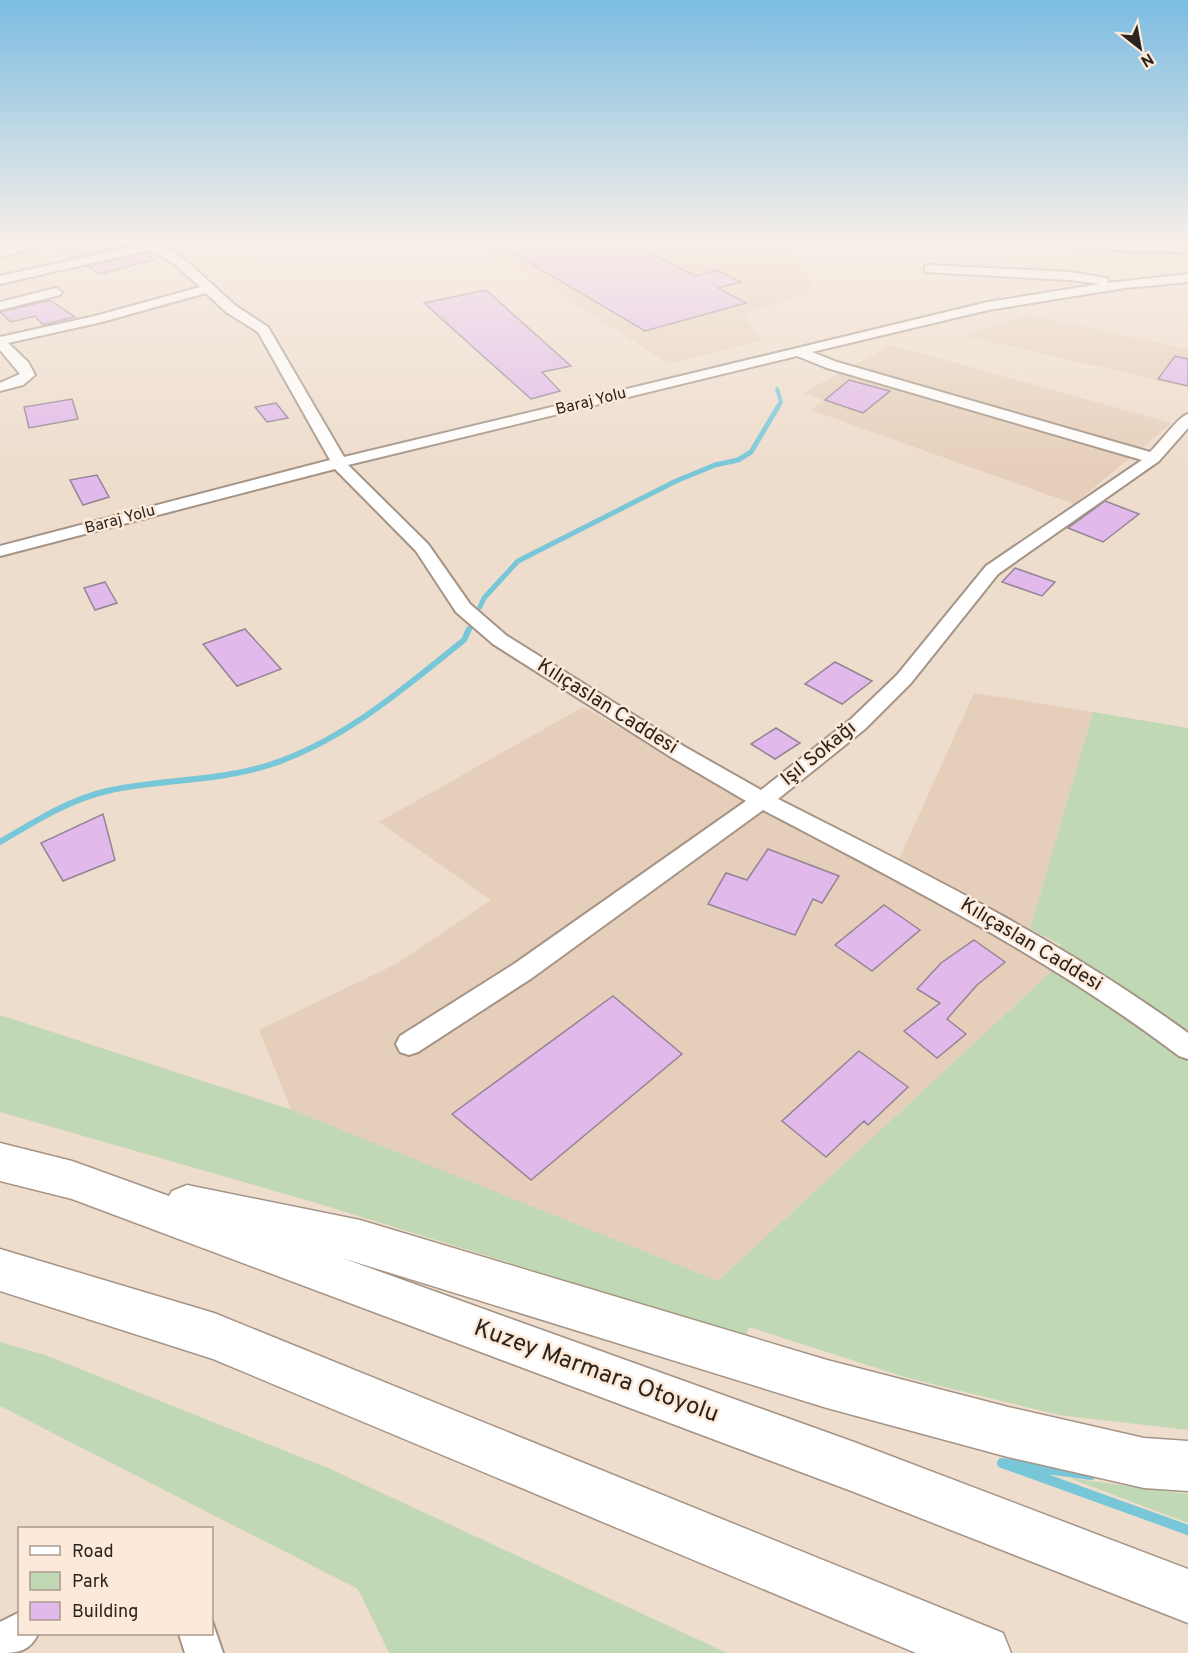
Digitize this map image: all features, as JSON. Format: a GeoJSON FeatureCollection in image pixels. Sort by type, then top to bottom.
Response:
{"type":"FeatureCollection","features":[{"type":"Feature","properties":{"kind":"highway","name":"Kuzey Marmara Otoyolu"},"geometry":{"type":"LineString","coordinates":[[0,1162],[72,1180],[854,1467],[1188,1596]]}},
{"type":"Feature","properties":{"kind":"highway"},"geometry":{"type":"LineString","coordinates":[[72,1180],[360,1241],[827,1384],[1008,1432],[1132,1460],[1188,1466]]}},
{"type":"Feature","properties":{"kind":"highway"},"geometry":{"type":"LineString","coordinates":[[0,1270],[214,1336],[983,1653]]}},
{"type":"Feature","properties":{"kind":"highway"},"geometry":{"type":"LineString","coordinates":[[849,1598],[964,1653]]}},
{"type":"Feature","properties":{"kind":"street"},"geometry":{"type":"LineString","coordinates":[[0,342],[104,317]]}},
{"type":"Feature","properties":{"kind":"street","name":"Kılıçaslan Caddesi"},"geometry":{"type":"LineString","coordinates":[[243,317],[263,330],[345,473],[422,548],[463,608],[500,640],[678,752],[762,800],[967,906],[1130,1004],[1188,1048]]}},
{"type":"Feature","properties":{"kind":"street","name":"Baraj Yolu"},"geometry":{"type":"LineString","coordinates":[[0,551],[339,463],[942,317]]}},
{"type":"Feature","properties":{"kind":"street"},"geometry":{"type":"LineString","coordinates":[[0,342],[23,365],[28,375],[0,387]]}},
{"type":"Feature","properties":{"kind":"street"},"geometry":{"type":"LineString","coordinates":[[799,352],[832,365],[1153,458]]}},
{"type":"Feature","properties":{"kind":"street","name":"Işıl Sokağı"},"geometry":{"type":"LineString","coordinates":[[409,1044],[523,971],[762,800],[858,724],[904,679],[992,570],[1153,458],[1172,440],[1188,418]]}},
{"type":"Feature","properties":{"kind":"street"},"geometry":{"type":"LineString","coordinates":[[0,1643],[18,1632]]}},
{"type":"Feature","properties":{"kind":"street"},"geometry":{"type":"LineString","coordinates":[[198,1635],[204,1653]]}},
{"type":"Feature","properties":{"kind":"shaded area"},"geometry":{"type":"Polygon","coordinates":[[[596,317],[746,317],[762,341],[669,364],[596,317]]]}},
{"type":"Feature","properties":{"kind":"shaded area"},"geometry":{"type":"Polygon","coordinates":[[[1021,317],[1037,317],[1188,349],[1188,387],[966,336],[1021,317]]]}},
{"type":"Feature","properties":{"kind":"shaded area"},"geometry":{"type":"Polygon","coordinates":[[[891,345],[1172,423],[1074,504],[811,410],[824,400],[803,393],[891,345]]]}},
{"type":"Feature","properties":{"kind":"shaded area"},"geometry":{"type":"Polygon","coordinates":[[[974,693],[1093,712],[1030,929],[899,859],[974,693]]]}},
{"type":"Feature","properties":{"kind":"shaded area"},"geometry":{"type":"Polygon","coordinates":[[[583,707],[768,812],[1054,969],[718,1281],[294,1116],[259,1030],[398,963],[491,900],[379,822],[583,707]]]}},
{"type":"Feature","properties":{"kind":"green space"},"geometry":{"type":"Polygon","coordinates":[[[1093,712],[1188,728],[1188,1430],[1059,1415],[908,1378],[749,1327],[745,1336],[320,1204],[0,1112],[0,1015],[292,1110],[718,1281],[1054,969],[1061,945],[1030,929],[1093,712]]]}},
{"type":"Feature","properties":{"kind":"green space"},"geometry":{"type":"Polygon","coordinates":[[[0,1342],[45,1355],[328,1468],[727,1653],[389,1653],[358,1589],[0,1406],[0,1342]]]}},
{"type":"Feature","properties":{"kind":"green space"},"geometry":{"type":"Polygon","coordinates":[[[1069,1478],[1188,1494],[1188,1523],[1069,1478]]]}},
{"type":"Feature","properties":{"kind":"building"},"geometry":{"type":"Polygon","coordinates":[[[6,317],[30,317],[11,322],[6,317]]]}},
{"type":"Feature","properties":{"kind":"building"},"geometry":{"type":"Polygon","coordinates":[[[36,317],[74,317],[43,325],[36,317]]]}},
{"type":"Feature","properties":{"kind":"building"},"geometry":{"type":"Polygon","coordinates":[[[440,317],[516,317],[571,366],[542,372],[560,391],[531,399],[440,317]]]}},
{"type":"Feature","properties":{"kind":"building"},"geometry":{"type":"Polygon","coordinates":[[[622,317],[695,317],[645,331],[622,317]]]}},
{"type":"Feature","properties":{"kind":"building"},"geometry":{"type":"Polygon","coordinates":[[[1175,356],[1188,359],[1188,386],[1158,379],[1175,356]]]}},
{"type":"Feature","properties":{"kind":"building"},"geometry":{"type":"Polygon","coordinates":[[[849,380],[890,391],[863,413],[825,400],[849,380]]]}},
{"type":"Feature","properties":{"kind":"building"},"geometry":{"type":"Polygon","coordinates":[[[72,399],[78,419],[29,428],[24,407],[72,399]]]}},
{"type":"Feature","properties":{"kind":"building"},"geometry":{"type":"Polygon","coordinates":[[[276,403],[288,418],[267,422],[255,407],[276,403]]]}},
{"type":"Feature","properties":{"kind":"building"},"geometry":{"type":"Polygon","coordinates":[[[97,475],[109,497],[83,505],[70,480],[97,475]]]}},
{"type":"Feature","properties":{"kind":"building"},"geometry":{"type":"Polygon","coordinates":[[[1105,501],[1139,514],[1103,542],[1068,528],[1105,501]]]}},
{"type":"Feature","properties":{"kind":"building"},"geometry":{"type":"Polygon","coordinates":[[[1015,568],[1055,582],[1042,596],[1002,582],[1015,568]]]}},
{"type":"Feature","properties":{"kind":"building"},"geometry":{"type":"Polygon","coordinates":[[[105,582],[117,603],[95,610],[84,588],[105,582]]]}},
{"type":"Feature","properties":{"kind":"building"},"geometry":{"type":"Polygon","coordinates":[[[245,629],[281,669],[237,686],[203,644],[245,629]]]}},
{"type":"Feature","properties":{"kind":"building"},"geometry":{"type":"Polygon","coordinates":[[[835,662],[872,681],[842,704],[805,684],[835,662]]]}},
{"type":"Feature","properties":{"kind":"building"},"geometry":{"type":"Polygon","coordinates":[[[776,728],[800,743],[775,759],[751,744],[776,728]]]}},
{"type":"Feature","properties":{"kind":"building"},"geometry":{"type":"Polygon","coordinates":[[[103,814],[115,860],[63,881],[41,843],[103,814]]]}},
{"type":"Feature","properties":{"kind":"building"},"geometry":{"type":"Polygon","coordinates":[[[768,849],[839,876],[822,903],[813,899],[795,935],[708,904],[726,873],[747,880],[768,849]]]}},
{"type":"Feature","properties":{"kind":"building"},"geometry":{"type":"Polygon","coordinates":[[[884,905],[920,930],[872,971],[835,945],[884,905]]]}},
{"type":"Feature","properties":{"kind":"building"},"geometry":{"type":"Polygon","coordinates":[[[974,940],[1005,962],[977,985],[947,1019],[966,1034],[937,1058],[904,1031],[940,1003],[917,989],[941,963],[974,940]]]}},
{"type":"Feature","properties":{"kind":"building"},"geometry":{"type":"Polygon","coordinates":[[[613,996],[682,1054],[531,1180],[452,1114],[613,996]]]}},
{"type":"Feature","properties":{"kind":"building"},"geometry":{"type":"Polygon","coordinates":[[[859,1051],[908,1087],[868,1125],[864,1121],[826,1157],[782,1121],[859,1051]]]}},
{"type":"Feature","properties":{"kind":"waterway"},"geometry":{"type":"LineString","coordinates":[[777,389],[781,402],[778,407]]}},
{"type":"Feature","properties":{"kind":"waterway"},"geometry":{"type":"LineString","coordinates":[[480,607],[484,598],[518,561],[676,481],[715,465],[738,460],[751,452],[779,405]]}},
{"type":"Feature","properties":{"kind":"waterway"},"geometry":{"type":"LineString","coordinates":[[0,842],[52,812],[93,795],[147,784],[229,775],[249,771],[296,755],[348,728],[372,712],[464,640],[469,629]]}},
{"type":"Feature","properties":{"kind":"waterway"},"geometry":{"type":"LineString","coordinates":[[1091,1475],[1002,1463],[1188,1530]]}}]}
